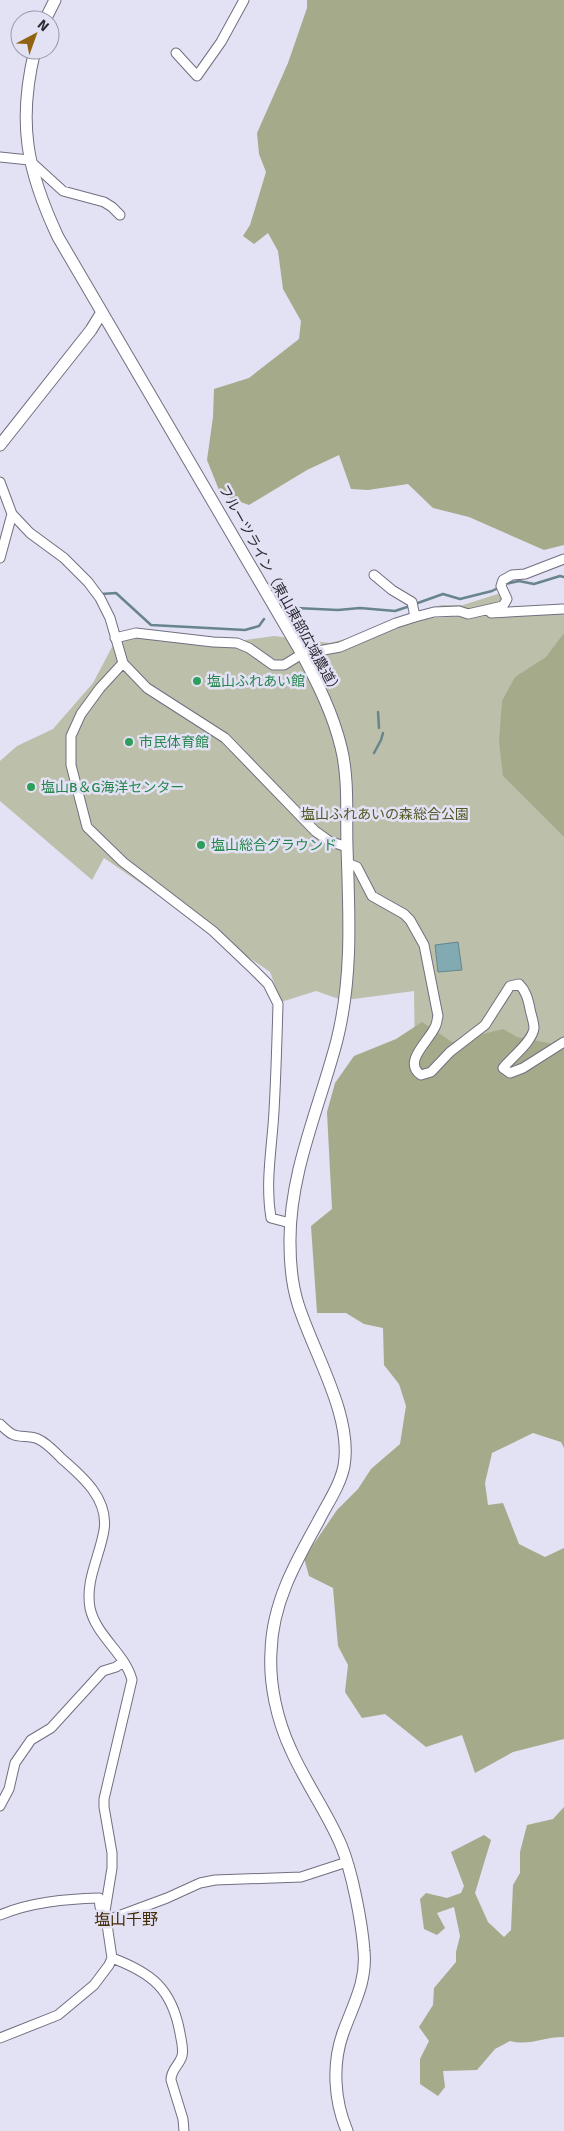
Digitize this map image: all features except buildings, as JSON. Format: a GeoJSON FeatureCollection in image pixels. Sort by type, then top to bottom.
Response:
{"type":"FeatureCollection","features":[{"type":"Feature","properties":{"kind":"street"},"geometry":{"type":"LineString","coordinates":[[176,53],[197,76],[221,42],[244,0]]}},
{"type":"Feature","properties":{"kind":"street","name":"フルーツライン（東山東部広域農道）"},"geometry":{"type":"LineString","coordinates":[[32,60],[26,110],[29,160],[42,202],[58,237],[302,654],[328,704],[340,744],[345,772],[350,951],[347,994],[337,1040],[298,1176],[290,1223],[290,1247],[297,1301],[342,1421],[346,1443],[345,1457],[341,1478],[336,1490],[288,1577],[275,1618],[270,1651],[275,1703],[290,1748],[335,1833],[348,1866]]}},
{"type":"Feature","properties":{"kind":"street"},"geometry":{"type":"LineString","coordinates":[[0,157],[29,160],[62,191],[104,202],[120,215]]}},
{"type":"Feature","properties":{"kind":"street"},"geometry":{"type":"LineString","coordinates":[[0,445],[91,330],[102,312]]}},
{"type":"Feature","properties":{"kind":"street"},"geometry":{"type":"LineString","coordinates":[[0,482],[12,514],[30,533],[64,558],[88,582],[100,598],[110,618],[123,663],[148,688],[225,738],[315,830],[330,841],[347,847]]}},
{"type":"Feature","properties":{"kind":"street"},"geometry":{"type":"LineString","coordinates":[[0,558],[12,514]]}},
{"type":"Feature","properties":{"kind":"street"},"geometry":{"type":"LineString","coordinates":[[468,614],[503,606],[507,599],[502,589],[503,580],[512,575],[526,574],[564,558]]}},
{"type":"Feature","properties":{"kind":"street"},"geometry":{"type":"LineString","coordinates":[[374,575],[392,590],[412,602],[415,614]]}},
{"type":"Feature","properties":{"kind":"street"},"geometry":{"type":"LineString","coordinates":[[115,638],[136,633],[237,643],[249,648],[273,665],[284,665],[302,654],[340,647],[415,614],[459,611],[468,614],[563,609]]}},
{"type":"Feature","properties":{"kind":"street"},"geometry":{"type":"LineString","coordinates":[[123,663],[100,688],[81,714],[71,736],[71,765],[87,827],[123,862],[213,932],[253,968],[274,994],[278,1004],[274,1112],[268,1198],[271,1218],[290,1223]]}},
{"type":"Feature","properties":{"kind":"street"},"geometry":{"type":"LineString","coordinates":[[348,863],[357,867],[372,896],[404,914],[410,920],[424,945],[438,1016],[435,1027],[415,1057],[415,1068],[418,1074],[431,1072],[450,1052],[486,1025],[510,986],[519,984],[524,989],[529,1001],[534,1030],[527,1044],[514,1054],[503,1068],[510,1073],[523,1068],[564,1042]]}},
{"type":"Feature","properties":{"kind":"street"},"geometry":{"type":"LineString","coordinates":[[0,1424],[12,1434],[35,1437],[42,1441],[79,1473],[98,1497],[104,1513],[104,1528],[91,1575],[90,1609],[96,1624],[130,1672],[132,1685],[104,1800],[112,1868],[105,1916],[112,1958],[94,1985],[58,2015],[0,2038]]}},
{"type":"Feature","properties":{"kind":"street"},"geometry":{"type":"LineString","coordinates":[[0,1806],[9,1790],[15,1763],[31,1740],[51,1728],[103,1671],[116,1667],[123,1662]]}},
{"type":"Feature","properties":{"kind":"street"},"geometry":{"type":"LineString","coordinates":[[105,1916],[167,1898],[200,1883],[215,1880],[301,1877],[318,1870],[348,1866],[361,1931],[364,1973],[361,1989],[342,2037],[336,2070],[336,2096],[347,2131]]}},
{"type":"Feature","properties":{"kind":"street"},"geometry":{"type":"LineString","coordinates":[[0,1915],[15,1909],[58,1901],[99,1898],[100,1907],[105,1916]]}},
{"type":"Feature","properties":{"kind":"street"},"geometry":{"type":"LineString","coordinates":[[112,1958],[134,1966],[148,1976],[172,2002],[183,2050],[182,2057],[171,2074],[171,2080],[183,2119],[184,2131]]}},
{"type":"Feature","properties":{"kind":"green space"},"geometry":{"type":"Polygon","coordinates":[[[504,592],[503,606],[459,611],[415,612],[442,605],[463,605],[504,592]]]}},
{"type":"Feature","properties":{"kind":"green space","name":"塩山ふれあいの森総合公園"},"geometry":{"type":"Polygon","coordinates":[[[564,609],[564,1055],[415,1057],[414,991],[354,999],[339,999],[316,991],[281,1002],[270,972],[104,858],[92,880],[0,801],[0,761],[17,746],[53,729],[93,683],[112,647],[136,633],[238,641],[274,636],[330,643],[421,619],[564,609]]]}},
{"type":"Feature","properties":{"kind":"shaded area"},"geometry":{"type":"Polygon","coordinates":[[[307,0],[564,0],[564,545],[544,550],[469,517],[433,508],[408,484],[368,490],[351,489],[339,455],[307,470],[249,505],[221,495],[207,460],[213,417],[214,389],[249,378],[299,339],[301,321],[283,289],[278,251],[268,233],[254,244],[243,236],[250,225],[266,172],[259,154],[257,133],[288,63],[307,8],[307,0]]]}},
{"type":"Feature","properties":{"kind":"shaded area"},"geometry":{"type":"Polygon","coordinates":[[[564,633],[564,837],[503,776],[499,742],[502,701],[515,677],[546,657],[564,633]]]}},
{"type":"Feature","properties":{"kind":"shaded area"},"geometry":{"type":"Polygon","coordinates":[[[458,942],[462,970],[438,972],[435,945],[458,942]]]}},
{"type":"Feature","properties":{"kind":"shaded area"},"geometry":{"type":"Polygon","coordinates":[[[422,1022],[452,1042],[503,1029],[517,1037],[564,1046],[564,1448],[561,1442],[533,1433],[492,1453],[485,1483],[488,1505],[503,1503],[519,1544],[545,1557],[564,1548],[564,1739],[513,1752],[475,1773],[462,1735],[426,1747],[385,1714],[362,1718],[345,1692],[348,1665],[338,1646],[333,1588],[309,1576],[304,1558],[337,1510],[358,1489],[371,1469],[400,1444],[406,1406],[399,1384],[384,1365],[383,1328],[364,1324],[346,1313],[317,1313],[311,1226],[332,1209],[327,1112],[335,1083],[354,1056],[396,1039],[422,1022]]]}},
{"type":"Feature","properties":{"kind":"shaded area"},"geometry":{"type":"Polygon","coordinates":[[[564,1807],[564,2037],[531,2042],[510,2041],[495,2049],[477,2070],[443,2071],[445,2087],[438,2096],[420,2084],[420,2059],[429,2041],[419,2027],[433,2005],[434,1988],[456,1962],[456,1952],[460,1936],[454,1907],[437,1913],[445,1928],[437,1935],[424,1929],[420,1899],[426,1893],[447,1898],[461,1893],[464,1886],[451,1852],[484,1835],[491,1840],[475,1893],[488,1922],[504,1937],[511,1930],[513,1885],[520,1873],[520,1852],[527,1825],[553,1819],[564,1807]]]}},
{"type":"Feature","properties":{"kind":"waterway"},"geometry":{"type":"LineString","coordinates":[[505,584],[519,581],[534,584],[560,576],[564,577]]}},
{"type":"Feature","properties":{"kind":"waterway"},"geometry":{"type":"LineString","coordinates":[[415,604],[443,594],[460,599],[492,591],[500,587]]}},
{"type":"Feature","properties":{"kind":"waterway"},"geometry":{"type":"LineString","coordinates":[[101,594],[116,593],[151,625],[245,630],[259,626],[264,619]]}},
{"type":"Feature","properties":{"kind":"waterway"},"geometry":{"type":"LineString","coordinates":[[296,608],[338,610],[360,608],[395,611],[410,606]]}},
{"type":"Feature","properties":{"kind":"waterway"},"geometry":{"type":"LineString","coordinates":[[378,712],[379,728]]}},
{"type":"Feature","properties":{"kind":"waterway"},"geometry":{"type":"LineString","coordinates":[[374,753],[383,733]]}},
{"type":"Feature","properties":{"kind":"place","name":"塩山ふれあい館"},"geometry":{"type":"Point","coordinates":[197,681]}},
{"type":"Feature","properties":{"kind":"place","name":"市民体育館"},"geometry":{"type":"Point","coordinates":[129,742]}},
{"type":"Feature","properties":{"kind":"place","name":"塩山B＆G海洋センター"},"geometry":{"type":"Point","coordinates":[31,787]}},
{"type":"Feature","properties":{"kind":"place","name":"塩山総合グラウンド"},"geometry":{"type":"Point","coordinates":[201,845]}},
{"type":"Feature","properties":{"kind":"district","name":"塩山千野"},"geometry":{"type":"Point","coordinates":[126,1920]}}]}
